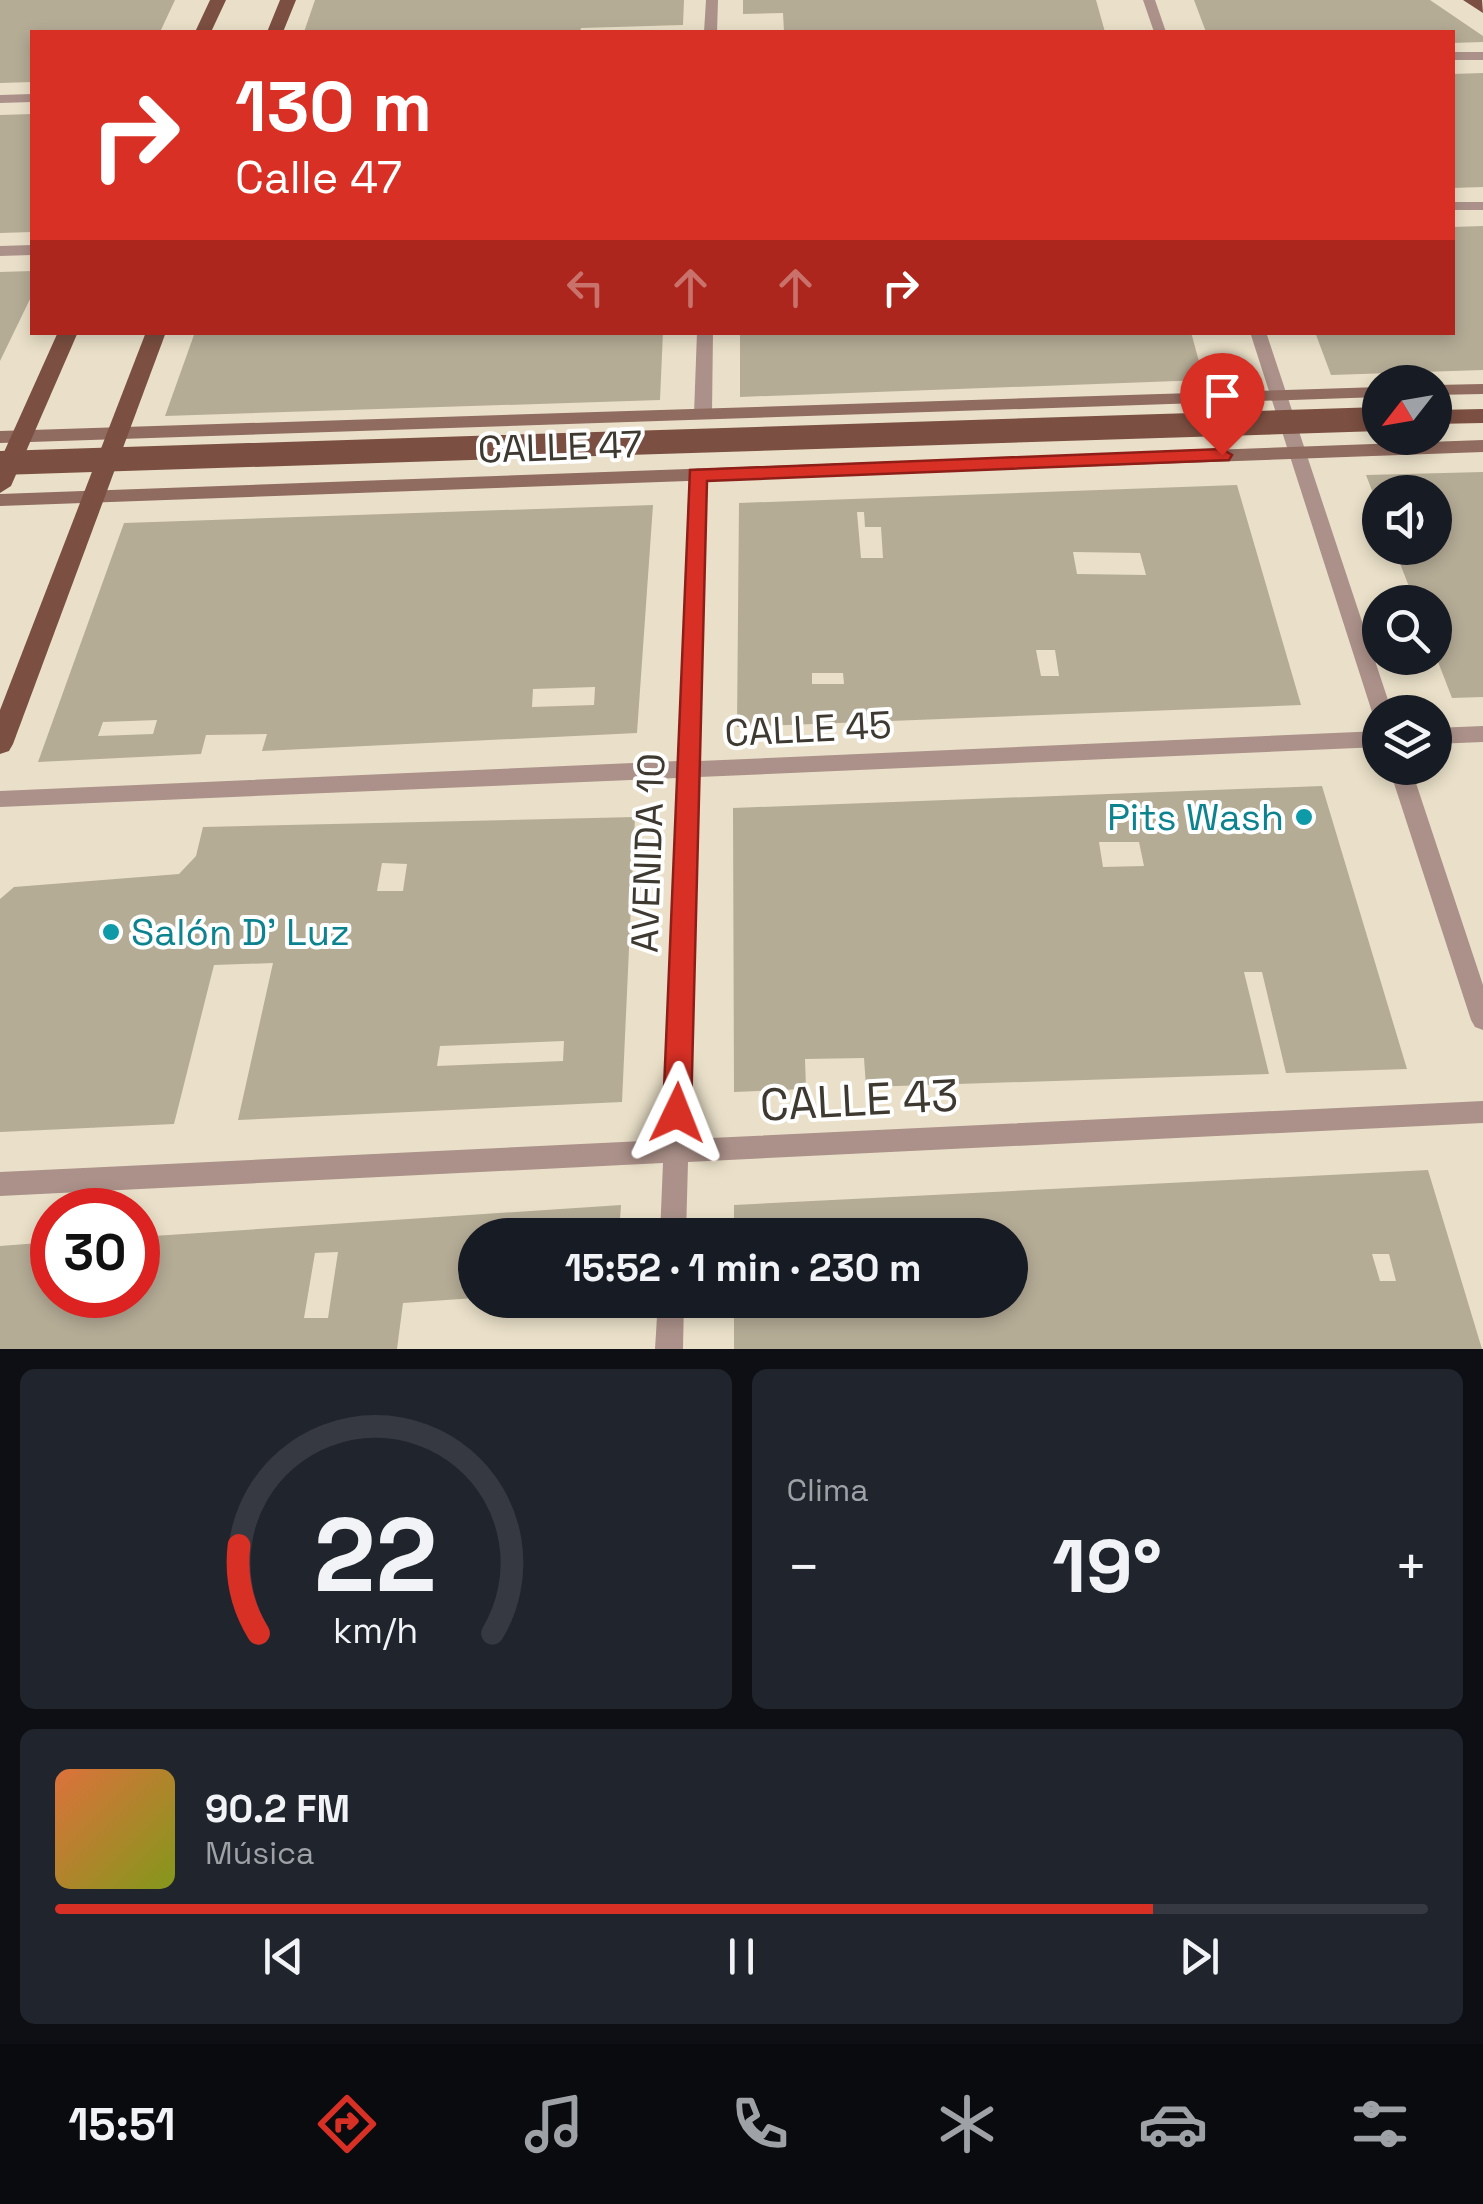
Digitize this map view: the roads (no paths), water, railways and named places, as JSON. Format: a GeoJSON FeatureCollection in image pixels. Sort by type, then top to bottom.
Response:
{"type":"FeatureCollection","features":[{"type":"Feature","properties":{"kind":"main road"},"geometry":{"type":"LineString","coordinates":[[205,30],[218,0]]}},
{"type":"Feature","properties":{"kind":"main road"},"geometry":{"type":"LineString","coordinates":[[276,30],[288,0]]}},
{"type":"Feature","properties":{"kind":"main road"},"geometry":{"type":"LineString","coordinates":[[1472,0],[1483,8]]}},
{"type":"Feature","properties":{"kind":"main road"},"geometry":{"type":"LineString","coordinates":[[0,486],[11,436],[66,335]]}},
{"type":"Feature","properties":{"kind":"main road"},"geometry":{"type":"LineString","coordinates":[[0,744],[155,335]]}},
{"type":"Feature","properties":{"kind":"main road"},"geometry":{"type":"LineString","coordinates":[[1452,390],[1483,389]]}},
{"type":"Feature","properties":{"kind":"main road","name":"CALLE 47"},"geometry":{"type":"LineString","coordinates":[[11,436],[1362,393]]}},
{"type":"Feature","properties":{"kind":"main road"},"geometry":{"type":"LineString","coordinates":[[1452,417],[1483,416]]}},
{"type":"Feature","properties":{"kind":"main road"},"geometry":{"type":"LineString","coordinates":[[0,463],[1362,420]]}},
{"type":"Feature","properties":{"kind":"main road","name":"CALLE 47"},"geometry":{"type":"LineString","coordinates":[[0,500],[1483,446]]}},
{"type":"Feature","properties":{"kind":"street"},"geometry":{"type":"LineString","coordinates":[[711,30],[712,0]]}},
{"type":"Feature","properties":{"kind":"street"},"geometry":{"type":"LineString","coordinates":[[1149,0],[1159,30]]}},
{"type":"Feature","properties":{"kind":"street"},"geometry":{"type":"LineString","coordinates":[[1455,56],[1483,56]]}},
{"type":"Feature","properties":{"kind":"street"},"geometry":{"type":"LineString","coordinates":[[0,98],[30,98]]}},
{"type":"Feature","properties":{"kind":"street"},"geometry":{"type":"LineString","coordinates":[[1455,206],[1483,206]]}},
{"type":"Feature","properties":{"kind":"street"},"geometry":{"type":"LineString","coordinates":[[0,251],[30,250]]}},
{"type":"Feature","properties":{"kind":"street"},"geometry":{"type":"LineString","coordinates":[[703,414],[705,335]]}},
{"type":"Feature","properties":{"kind":"street"},"geometry":{"type":"LineString","coordinates":[[1259,335],[1376,695]]}},
{"type":"Feature","properties":{"kind":"street","name":"AVENIDA 10"},"geometry":{"type":"LineString","coordinates":[[674,1218],[698,474]]}},
{"type":"Feature","properties":{"kind":"street"},"geometry":{"type":"LineString","coordinates":[[1452,735],[1483,734]]}},
{"type":"Feature","properties":{"kind":"street","name":"CALLE 45"},"geometry":{"type":"LineString","coordinates":[[0,799],[1362,740]]}},
{"type":"Feature","properties":{"kind":"street"},"geometry":{"type":"LineString","coordinates":[[1406,785],[1483,1020]]}},
{"type":"Feature","properties":{"kind":"street","name":"CALLE 43"},"geometry":{"type":"LineString","coordinates":[[0,1184],[1483,1112]]}},
{"type":"Feature","properties":{"kind":"street"},"geometry":{"type":"LineString","coordinates":[[670,1349],[671,1318]]}},
{"type":"Feature","properties":{"kind":"place","name":"Pits Wash"},"geometry":{"type":"Point","coordinates":[1304,817]}},
{"type":"Feature","properties":{"kind":"place","name":"Salón D' Luz"},"geometry":{"type":"Point","coordinates":[111,932]}}]}
